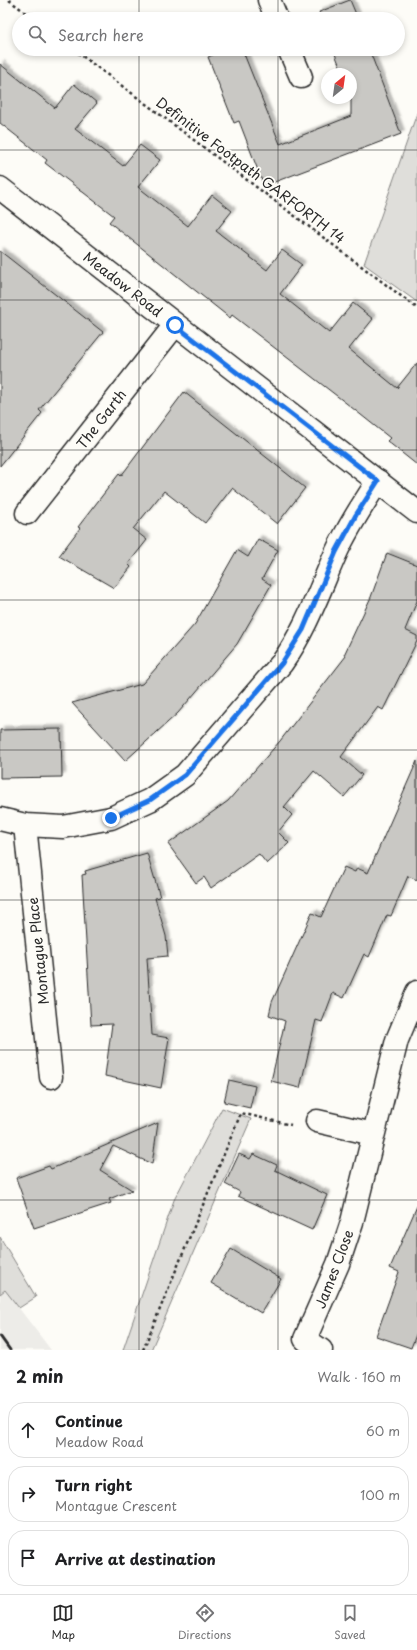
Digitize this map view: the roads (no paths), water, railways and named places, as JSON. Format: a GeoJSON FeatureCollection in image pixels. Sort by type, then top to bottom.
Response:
{"type":"FeatureCollection","features":[{"type":"Feature","properties":{"kind":"street"},"geometry":{"type":"LineString","coordinates":[[270,0],[274,12]]}},
{"type":"Feature","properties":{"kind":"street"},"geometry":{"type":"LineString","coordinates":[[293,56],[301,77]]}},
{"type":"Feature","properties":{"kind":"street","name":"Meadow Road"},"geometry":{"type":"LineString","coordinates":[[0,188],[417,512]]}},
{"type":"Feature","properties":{"kind":"street","name":"The Garth"},"geometry":{"type":"LineString","coordinates":[[27,513],[175,325]]}},
{"type":"Feature","properties":{"kind":"street"},"geometry":{"type":"LineString","coordinates":[[0,819],[25,825],[63,827],[111,818],[150,800],[185,775],[282,663],[293,647],[312,611],[336,552],[356,515],[378,481]]}},
{"type":"Feature","properties":{"kind":"street","name":"Montague Place"},"geometry":{"type":"LineString","coordinates":[[25,825],[51,1077]]}},
{"type":"Feature","properties":{"kind":"street"},"geometry":{"type":"LineString","coordinates":[[317,1121],[373,1134],[397,1040],[417,992]]}},
{"type":"Feature","properties":{"kind":"street","name":"James Close"},"geometry":{"type":"LineString","coordinates":[[321,1350],[305,1339],[338,1264],[352,1222],[373,1134]]}},
{"type":"Feature","properties":{"kind":"railway"},"geometry":{"type":"LineString","coordinates":[[0,1336],[10,1350]]}}]}
